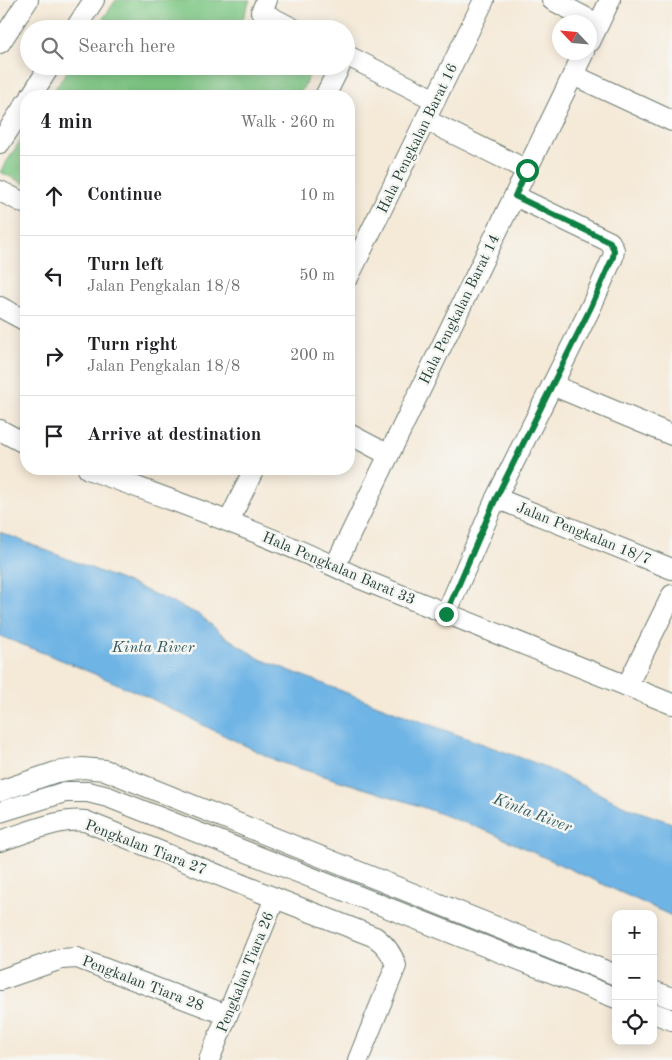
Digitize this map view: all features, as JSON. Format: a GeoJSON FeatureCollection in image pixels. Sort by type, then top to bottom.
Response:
{"type":"FeatureCollection","features":[{"type":"Feature","properties":{"kind":"street"},"geometry":{"type":"LineString","coordinates":[[0,43],[28,0]]}},
{"type":"Feature","properties":{"kind":"street"},"geometry":{"type":"LineString","coordinates":[[81,20],[94,0]]}},
{"type":"Feature","properties":{"kind":"street"},"geometry":{"type":"LineString","coordinates":[[267,0],[261,12],[277,20]]}},
{"type":"Feature","properties":{"kind":"street"},"geometry":{"type":"LineString","coordinates":[[552,0],[571,15]]}},
{"type":"Feature","properties":{"kind":"street"},"geometry":{"type":"LineString","coordinates":[[597,27],[610,0]]}},
{"type":"Feature","properties":{"kind":"street","name":"Hala Pengkalan Barat 16"},"geometry":{"type":"LineString","coordinates":[[355,264],[482,1]]}},
{"type":"Feature","properties":{"kind":"street"},"geometry":{"type":"LineString","coordinates":[[355,60],[435,100]]}},
{"type":"Feature","properties":{"kind":"street","name":"Hala Pengkalan Barat 14"},"geometry":{"type":"LineString","coordinates":[[335,566],[580,60]]}},
{"type":"Feature","properties":{"kind":"street"},"geometry":{"type":"LineString","coordinates":[[35,90],[44,75]]}},
{"type":"Feature","properties":{"kind":"street"},"geometry":{"type":"LineString","coordinates":[[328,90],[336,75]]}},
{"type":"Feature","properties":{"kind":"street"},"geometry":{"type":"LineString","coordinates":[[573,75],[672,121]]}},
{"type":"Feature","properties":{"kind":"street"},"geometry":{"type":"LineString","coordinates":[[0,143],[20,112]]}},
{"type":"Feature","properties":{"kind":"street"},"geometry":{"type":"LineString","coordinates":[[426,120],[527,170]]}},
{"type":"Feature","properties":{"kind":"street"},"geometry":{"type":"LineString","coordinates":[[0,191],[20,201]]}},
{"type":"Feature","properties":{"kind":"street"},"geometry":{"type":"LineString","coordinates":[[446,614],[496,498],[591,307],[613,257],[614,250],[610,242],[515,196]]}},
{"type":"Feature","properties":{"kind":"street"},"geometry":{"type":"LineString","coordinates":[[0,307],[20,318]]}},
{"type":"Feature","properties":{"kind":"street"},"geometry":{"type":"LineString","coordinates":[[552,385],[672,435]]}},
{"type":"Feature","properties":{"kind":"street"},"geometry":{"type":"LineString","coordinates":[[0,430],[20,441]]}},
{"type":"Feature","properties":{"kind":"street"},"geometry":{"type":"LineString","coordinates":[[355,437],[389,455]]}},
{"type":"Feature","properties":{"kind":"street"},"geometry":{"type":"LineString","coordinates":[[229,521],[251,475]]}},
{"type":"Feature","properties":{"kind":"street","name":"Hala Pengkalan Barat 33"},"geometry":{"type":"LineString","coordinates":[[134,477],[361,579],[672,704]]}},
{"type":"Feature","properties":{"kind":"street","name":"Jalan Pengkalan 18/7"},"geometry":{"type":"LineString","coordinates":[[496,498],[672,569]]}},
{"type":"Feature","properties":{"kind":"street"},"geometry":{"type":"LineString","coordinates":[[627,686],[672,594]]}},
{"type":"Feature","properties":{"kind":"street"},"geometry":{"type":"LineString","coordinates":[[0,791],[56,772],[82,768],[105,770],[612,973]]}},
{"type":"Feature","properties":{"kind":"street"},"geometry":{"type":"LineString","coordinates":[[0,812],[64,792],[88,792],[108,797],[612,996]]}},
{"type":"Feature","properties":{"kind":"street","name":"Pengkalan Tiara 27"},"geometry":{"type":"LineString","coordinates":[[0,841],[63,822],[75,820],[85,822],[375,937],[388,949],[396,966],[358,1060]]}},
{"type":"Feature","properties":{"kind":"street","name":"Pengkalan Tiara 26"},"geometry":{"type":"LineString","coordinates":[[210,1060],[269,895]]}},
{"type":"Feature","properties":{"kind":"street","name":"Pengkalan Tiara 28"},"geometry":{"type":"LineString","coordinates":[[0,980],[61,959],[77,958],[227,1015]]}},
{"type":"Feature","properties":{"kind":"street"},"geometry":{"type":"LineString","coordinates":[[657,992],[672,998]]}},
{"type":"Feature","properties":{"kind":"street"},"geometry":{"type":"LineString","coordinates":[[657,1014],[672,1020]]}},
{"type":"Feature","properties":{"kind":"green space"},"geometry":{"type":"Polygon","coordinates":[[[116,0],[250,0],[242,20],[102,20],[116,0]]]}},
{"type":"Feature","properties":{"kind":"green space"},"geometry":{"type":"Polygon","coordinates":[[[65,75],[310,75],[302,90],[54,90],[65,75]]]}},
{"type":"Feature","properties":{"kind":"green space"},"geometry":{"type":"Polygon","coordinates":[[[20,141],[20,181],[0,172],[20,141]]]}},
{"type":"Feature","properties":{"kind":"water","name":"Kinta River"},"geometry":{"type":"Polygon","coordinates":[[[0,532],[136,586],[200,615],[223,635],[260,659],[406,716],[538,764],[629,808],[672,823],[672,916],[487,831],[411,803],[279,762],[150,698],[0,636],[0,532]]]}},
{"type":"Feature","properties":{"kind":"route"},"geometry":{"type":"LineString","coordinates":[[446,614],[496,498],[591,307],[613,257],[614,250],[610,242],[515,196],[527,170]]}}]}
